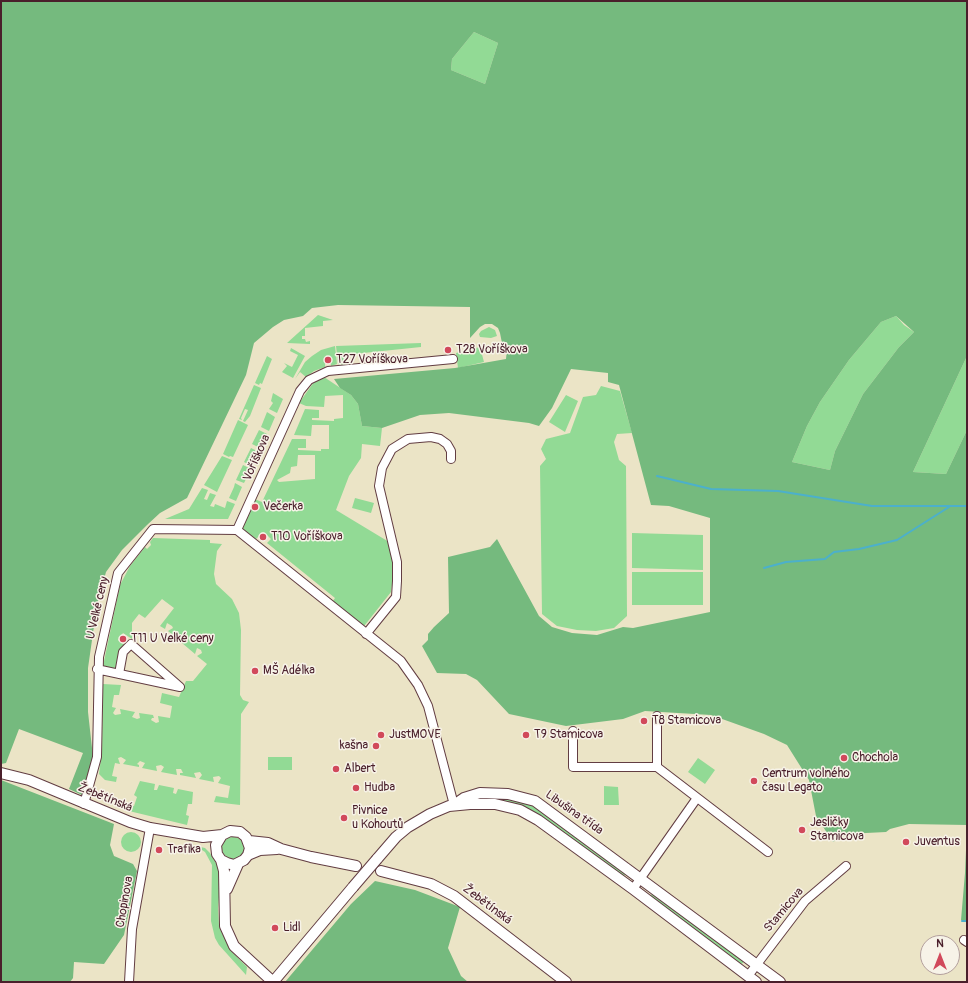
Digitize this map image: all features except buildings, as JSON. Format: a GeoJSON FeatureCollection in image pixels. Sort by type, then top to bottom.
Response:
{"type":"FeatureCollection","features":[{"type":"Feature","properties":{"kind":"street","name":"Voříškova"},"geometry":{"type":"LineString","coordinates":[[237,530],[300,391],[309,380],[328,371],[453,359]]}},
{"type":"Feature","properties":{"kind":"street"},"geometry":{"type":"LineString","coordinates":[[366,634],[396,597],[397,562],[393,539],[379,486],[382,468],[392,449],[408,439],[431,437],[440,439],[451,450],[451,458]]}},
{"type":"Feature","properties":{"kind":"street","name":"U Velké ceny"},"geometry":{"type":"LineString","coordinates":[[84,804],[96,757],[97,669],[118,573],[153,529],[237,530]]}},
{"type":"Feature","properties":{"kind":"street"},"geometry":{"type":"LineString","coordinates":[[237,530],[401,661],[418,685],[428,706],[454,804],[495,804],[520,810],[538,820],[633,889],[752,979]]}},
{"type":"Feature","properties":{"kind":"street"},"geometry":{"type":"LineString","coordinates":[[97,669],[119,674],[173,685],[180,687],[130,644],[123,652],[119,674]]}},
{"type":"Feature","properties":{"kind":"street"},"geometry":{"type":"LineString","coordinates":[[657,716],[657,767]]}},
{"type":"Feature","properties":{"kind":"street"},"geometry":{"type":"LineString","coordinates":[[573,731],[573,767],[657,767],[768,852]]}},
{"type":"Feature","properties":{"kind":"street","name":"Žebětínská"},"geometry":{"type":"LineString","coordinates":[[1,772],[29,780],[84,804],[150,828],[203,837],[222,835]]}},
{"type":"Feature","properties":{"kind":"street","name":"Libušina třída"},"geometry":{"type":"LineString","coordinates":[[273,982],[396,837],[408,827],[434,812],[454,804],[464,798],[480,793],[508,794],[535,801],[780,982]]}},
{"type":"Feature","properties":{"kind":"street"},"geometry":{"type":"LineString","coordinates":[[633,889],[697,798]]}},
{"type":"Feature","properties":{"kind":"street","name":"Chopinova"},"geometry":{"type":"LineString","coordinates":[[130,982],[132,929],[150,828]]}},
{"type":"Feature","properties":{"kind":"street"},"geometry":{"type":"LineString","coordinates":[[216,848],[217,841],[222,835],[230,831],[236,831],[243,834],[249,841],[250,848],[248,855],[233,871],[225,895]]}},
{"type":"Feature","properties":{"kind":"street"},"geometry":{"type":"LineString","coordinates":[[203,837],[216,848],[221,860],[224,871],[224,917],[231,939],[239,951],[273,982]]}},
{"type":"Feature","properties":{"kind":"street"},"geometry":{"type":"LineString","coordinates":[[249,841],[268,843],[281,849],[356,866]]}},
{"type":"Feature","properties":{"kind":"street"},"geometry":{"type":"LineString","coordinates":[[248,855],[260,850],[281,849]]}},
{"type":"Feature","properties":{"kind":"street"},"geometry":{"type":"LineString","coordinates":[[221,860],[230,864],[238,864]]}},
{"type":"Feature","properties":{"kind":"street","name":"Stamicova"},"geometry":{"type":"LineString","coordinates":[[752,979],[757,965],[805,901],[846,866]]}},
{"type":"Feature","properties":{"kind":"street","name":"Žebětínská"},"geometry":{"type":"LineString","coordinates":[[381,871],[431,884],[454,896],[566,982]]}},
{"type":"Feature","properties":{"kind":"green space"},"geometry":{"type":"Polygon","coordinates":[[[1,1],[967,1],[967,356],[913,472],[946,474],[967,430],[967,825],[909,824],[890,829],[886,832],[846,834],[833,842],[816,816],[809,780],[787,745],[764,734],[711,715],[645,711],[623,719],[566,726],[509,714],[477,680],[466,674],[437,673],[422,646],[428,640],[428,634],[449,613],[448,557],[490,547],[497,539],[539,616],[552,627],[572,633],[597,635],[623,627],[633,628],[710,612],[710,518],[669,506],[651,505],[619,385],[608,382],[608,373],[571,369],[552,408],[539,426],[529,423],[449,413],[420,415],[382,428],[362,426],[358,404],[351,395],[340,388],[334,379],[455,368],[506,359],[507,349],[502,343],[498,328],[492,324],[485,324],[480,327],[470,338],[470,307],[338,305],[312,308],[303,316],[284,320],[254,343],[246,375],[187,498],[160,513],[122,550],[106,572],[97,605],[88,668],[88,712],[93,757],[82,795],[69,789],[83,753],[19,729],[6,763],[1,764],[1,1]],[[474,32],[452,59],[451,70],[485,84],[498,43],[474,32]],[[896,316],[881,322],[849,360],[820,402],[807,426],[792,462],[830,470],[835,451],[863,394],[899,347],[914,332],[896,316]]]}},
{"type":"Feature","properties":{"kind":"green space"},"geometry":{"type":"Polygon","coordinates":[[[474,32],[498,43],[485,84],[451,70],[452,59],[474,32]]]}},
{"type":"Feature","properties":{"kind":"green space"},"geometry":{"type":"Polygon","coordinates":[[[318,315],[333,320],[323,321],[323,326],[305,328],[305,336],[302,336],[302,339],[305,339],[306,342],[310,341],[310,344],[287,343],[318,315]]]}},
{"type":"Feature","properties":{"kind":"green space"},"geometry":{"type":"Polygon","coordinates":[[[896,316],[904,325],[914,332],[899,347],[863,394],[835,451],[830,470],[792,462],[807,426],[820,402],[849,360],[881,322],[896,316]]]}},
{"type":"Feature","properties":{"kind":"green space"},"geometry":{"type":"Polygon","coordinates":[[[489,327],[495,330],[497,336],[491,338],[480,337],[479,334],[481,331],[489,327]]]}},
{"type":"Feature","properties":{"kind":"green space"},"geometry":{"type":"Polygon","coordinates":[[[421,343],[421,347],[344,355],[345,365],[338,364],[336,346],[421,343]]]}},
{"type":"Feature","properties":{"kind":"green space"},"geometry":{"type":"Polygon","coordinates":[[[335,346],[337,364],[331,366],[330,358],[325,358],[325,367],[314,371],[306,377],[300,372],[295,379],[305,362],[312,356],[321,350],[335,346]]]}},
{"type":"Feature","properties":{"kind":"green space"},"geometry":{"type":"Polygon","coordinates":[[[480,347],[484,362],[458,368],[456,353],[480,347]]]}},
{"type":"Feature","properties":{"kind":"green space"},"geometry":{"type":"Polygon","coordinates":[[[291,348],[305,356],[293,378],[282,372],[287,366],[284,363],[292,367],[298,355],[290,351],[291,348]]]}},
{"type":"Feature","properties":{"kind":"green space"},"geometry":{"type":"Polygon","coordinates":[[[267,356],[272,359],[262,384],[260,383],[259,385],[255,383],[267,356]]]}},
{"type":"Feature","properties":{"kind":"green space"},"geometry":{"type":"Polygon","coordinates":[[[967,356],[967,430],[946,474],[913,472],[967,356]]]}},
{"type":"Feature","properties":{"kind":"green space"},"geometry":{"type":"Polygon","coordinates":[[[324,377],[351,395],[358,404],[362,426],[382,428],[380,446],[362,444],[361,458],[349,476],[336,510],[389,542],[394,569],[391,592],[361,630],[330,605],[335,598],[267,543],[271,539],[268,536],[263,532],[253,542],[237,530],[252,498],[262,502],[292,439],[306,439],[306,448],[298,448],[298,450],[321,451],[321,449],[329,449],[329,425],[312,425],[311,436],[294,435],[305,409],[319,410],[319,418],[312,418],[312,420],[334,421],[334,419],[343,418],[343,395],[325,396],[324,407],[306,406],[299,403],[314,382],[324,377]],[[298,455],[297,466],[291,467],[290,473],[277,480],[279,482],[315,479],[315,455],[298,455]]]}},
{"type":"Feature","properties":{"kind":"green space"},"geometry":{"type":"Polygon","coordinates":[[[254,385],[261,388],[250,416],[245,422],[243,421],[248,410],[245,409],[241,418],[242,420],[239,419],[254,385]]]}},
{"type":"Feature","properties":{"kind":"green space"},"geometry":{"type":"Polygon","coordinates":[[[601,386],[620,391],[632,433],[617,434],[614,442],[619,460],[626,466],[627,616],[614,628],[596,631],[577,630],[557,626],[542,614],[540,466],[546,459],[541,449],[546,439],[570,433],[583,397],[596,395],[601,386]]]}},
{"type":"Feature","properties":{"kind":"green space"},"geometry":{"type":"Polygon","coordinates":[[[273,393],[283,399],[277,413],[269,409],[273,403],[271,401],[273,393]]]}},
{"type":"Feature","properties":{"kind":"green space"},"geometry":{"type":"Polygon","coordinates":[[[566,395],[578,401],[565,432],[549,422],[566,395]]]}},
{"type":"Feature","properties":{"kind":"green space"},"geometry":{"type":"Polygon","coordinates":[[[267,412],[275,417],[269,431],[261,427],[267,412]]]}},
{"type":"Feature","properties":{"kind":"green space"},"geometry":{"type":"Polygon","coordinates":[[[238,420],[248,425],[233,457],[229,457],[223,454],[238,420]]]}},
{"type":"Feature","properties":{"kind":"green space"},"geometry":{"type":"Polygon","coordinates":[[[259,430],[267,434],[260,448],[252,444],[259,430]]]}},
{"type":"Feature","properties":{"kind":"green space"},"geometry":{"type":"Polygon","coordinates":[[[251,448],[259,452],[252,466],[244,462],[251,448]]]}},
{"type":"Feature","properties":{"kind":"green space"},"geometry":{"type":"Polygon","coordinates":[[[222,456],[232,460],[217,492],[204,485],[222,456]]]}},
{"type":"Feature","properties":{"kind":"green space"},"geometry":{"type":"Polygon","coordinates":[[[243,465],[251,469],[244,483],[236,480],[243,465]]]}},
{"type":"Feature","properties":{"kind":"green space"},"geometry":{"type":"Polygon","coordinates":[[[235,483],[242,487],[236,501],[229,498],[235,483]]]}},
{"type":"Feature","properties":{"kind":"green space"},"geometry":{"type":"Polygon","coordinates":[[[202,488],[208,490],[204,499],[207,500],[210,493],[216,495],[210,506],[214,507],[215,504],[225,508],[227,501],[235,504],[228,519],[165,519],[189,509],[202,488]]]}},
{"type":"Feature","properties":{"kind":"green space"},"geometry":{"type":"Polygon","coordinates":[[[355,498],[374,503],[371,513],[352,508],[355,498]]]}},
{"type":"Feature","properties":{"kind":"green space"},"geometry":{"type":"Polygon","coordinates":[[[632,533],[703,535],[703,570],[632,568],[632,533]]]}},
{"type":"Feature","properties":{"kind":"green space"},"geometry":{"type":"Polygon","coordinates":[[[153,538],[210,540],[210,543],[222,544],[217,551],[214,574],[216,584],[232,599],[239,613],[241,630],[240,695],[243,700],[249,702],[241,714],[240,805],[214,802],[216,796],[228,798],[230,786],[218,783],[221,778],[219,776],[213,777],[214,782],[199,779],[202,775],[200,772],[194,773],[196,778],[180,775],[180,773],[183,773],[181,769],[176,769],[177,775],[161,772],[164,767],[161,765],[156,766],[157,771],[142,768],[145,763],[140,761],[137,764],[139,767],[123,764],[126,760],[121,757],[118,758],[120,764],[115,763],[112,776],[117,777],[116,782],[105,780],[99,774],[102,750],[103,684],[121,685],[119,695],[114,695],[112,707],[116,708],[113,713],[115,715],[121,714],[120,709],[135,712],[132,717],[137,719],[140,718],[139,713],[153,715],[154,718],[151,720],[156,723],[159,722],[158,716],[170,718],[172,706],[160,703],[162,693],[179,697],[186,681],[193,681],[207,664],[197,656],[202,653],[201,650],[197,648],[195,654],[182,643],[188,640],[184,636],[181,636],[180,641],[168,631],[173,628],[172,626],[167,623],[165,629],[160,626],[174,608],[162,599],[145,618],[139,614],[132,623],[132,639],[123,633],[118,640],[126,646],[116,667],[114,669],[103,666],[120,585],[130,566],[145,547],[147,549],[151,545],[150,542],[153,538]]]}},
{"type":"Feature","properties":{"kind":"green space"},"geometry":{"type":"Polygon","coordinates":[[[632,572],[703,572],[703,605],[632,605],[632,572]]]}},
{"type":"Feature","properties":{"kind":"green space"},"geometry":{"type":"Polygon","coordinates":[[[268,757],[292,757],[292,770],[268,770],[268,757]]]}},
{"type":"Feature","properties":{"kind":"green space"},"geometry":{"type":"Polygon","coordinates":[[[698,758],[715,770],[705,784],[688,772],[698,758]]]}},
{"type":"Feature","properties":{"kind":"green space"},"geometry":{"type":"Polygon","coordinates":[[[1,780],[114,824],[110,845],[114,856],[133,864],[137,871],[124,935],[104,964],[74,962],[73,978],[70,982],[1,982],[1,780]]]}},
{"type":"Feature","properties":{"kind":"green space"},"geometry":{"type":"Polygon","coordinates":[[[140,781],[155,784],[154,790],[157,790],[159,785],[174,788],[173,793],[176,794],[178,789],[193,792],[192,804],[188,804],[186,815],[189,816],[187,825],[129,811],[131,806],[134,806],[137,797],[134,795],[140,781]]]}},
{"type":"Feature","properties":{"kind":"green space"},"geometry":{"type":"Polygon","coordinates":[[[604,786],[618,787],[619,805],[604,805],[604,786]]]}},
{"type":"Feature","properties":{"kind":"green space"},"geometry":{"type":"Polygon","coordinates":[[[503,797],[515,798],[539,808],[626,875],[622,876],[546,820],[501,802],[503,797]]]}},
{"type":"Feature","properties":{"kind":"green space"},"geometry":{"type":"Polygon","coordinates":[[[967,827],[967,920],[961,920],[965,873],[967,827]]]}},
{"type":"Feature","properties":{"kind":"green space"},"geometry":{"type":"Polygon","coordinates":[[[131,832],[138,835],[141,842],[138,849],[131,852],[124,849],[121,842],[124,835],[131,832]]]}},
{"type":"Feature","properties":{"kind":"green space"},"geometry":{"type":"Polygon","coordinates":[[[229,837],[237,837],[244,844],[244,852],[237,859],[229,859],[222,852],[222,844],[229,837]]]}},
{"type":"Feature","properties":{"kind":"green space"},"geometry":{"type":"Polygon","coordinates":[[[196,846],[205,848],[210,853],[217,865],[219,875],[221,875],[218,908],[219,926],[230,950],[247,967],[246,975],[219,945],[215,938],[211,921],[212,865],[205,852],[196,846]]]}},
{"type":"Feature","properties":{"kind":"green space"},"geometry":{"type":"Polygon","coordinates":[[[375,881],[415,890],[460,907],[448,948],[461,976],[468,982],[285,982],[351,904],[375,881]]]}},
{"type":"Feature","properties":{"kind":"green space"},"geometry":{"type":"Polygon","coordinates":[[[653,892],[743,960],[743,963],[741,964],[650,897],[653,892]]]}},
{"type":"Feature","properties":{"kind":"waterway"},"geometry":{"type":"LineString","coordinates":[[657,476],[711,489],[778,491],[872,506],[967,506]]}},
{"type":"Feature","properties":{"kind":"waterway"},"geometry":{"type":"LineString","coordinates":[[764,568],[786,562],[825,559],[834,552],[859,549],[897,540],[949,507]]}},
{"type":"Feature","properties":{"kind":"waterway"},"geometry":{"type":"LineString","coordinates":[[962,921],[967,921]]}},
{"type":"Feature","properties":{"kind":"place","name":"T28 Voříškova"},"geometry":{"type":"Point","coordinates":[448,350]}},
{"type":"Feature","properties":{"kind":"place","name":"T27 Voříškova"},"geometry":{"type":"Point","coordinates":[328,360]}},
{"type":"Feature","properties":{"kind":"place","name":"Večerka"},"geometry":{"type":"Point","coordinates":[255,507]}},
{"type":"Feature","properties":{"kind":"place","name":"T10 Voříškova"},"geometry":{"type":"Point","coordinates":[263,537]}},
{"type":"Feature","properties":{"kind":"place","name":"T11 U Velké ceny"},"geometry":{"type":"Point","coordinates":[123,639]}},
{"type":"Feature","properties":{"kind":"place","name":"MŠ Adélka"},"geometry":{"type":"Point","coordinates":[255,671]}},
{"type":"Feature","properties":{"kind":"place","name":"T8 Stamicova"},"geometry":{"type":"Point","coordinates":[644,721]}},
{"type":"Feature","properties":{"kind":"place","name":"JustMOVE"},"geometry":{"type":"Point","coordinates":[381,735]}},
{"type":"Feature","properties":{"kind":"place","name":"T9 Stamicova"},"geometry":{"type":"Point","coordinates":[526,735]}},
{"type":"Feature","properties":{"kind":"place","name":"kašna"},"geometry":{"type":"Point","coordinates":[376,746]}},
{"type":"Feature","properties":{"kind":"place","name":"Chochola"},"geometry":{"type":"Point","coordinates":[844,758]}},
{"type":"Feature","properties":{"kind":"place","name":"Albert"},"geometry":{"type":"Point","coordinates":[336,769]}},
{"type":"Feature","properties":{"kind":"place","name":"Centrum volného času Legato"},"geometry":{"type":"Point","coordinates":[754,781]}},
{"type":"Feature","properties":{"kind":"place","name":"Hudba"},"geometry":{"type":"Point","coordinates":[356,788]}},
{"type":"Feature","properties":{"kind":"place","name":"Pivnice u Kohoutů"},"geometry":{"type":"Point","coordinates":[344,818]}},
{"type":"Feature","properties":{"kind":"place","name":"Jesličky Stamicova"},"geometry":{"type":"Point","coordinates":[802,830]}},
{"type":"Feature","properties":{"kind":"place","name":"Juventus"},"geometry":{"type":"Point","coordinates":[906,842]}},
{"type":"Feature","properties":{"kind":"place","name":"Trafika"},"geometry":{"type":"Point","coordinates":[159,850]}},
{"type":"Feature","properties":{"kind":"place","name":"Lidl"},"geometry":{"type":"Point","coordinates":[275,928]}}]}
